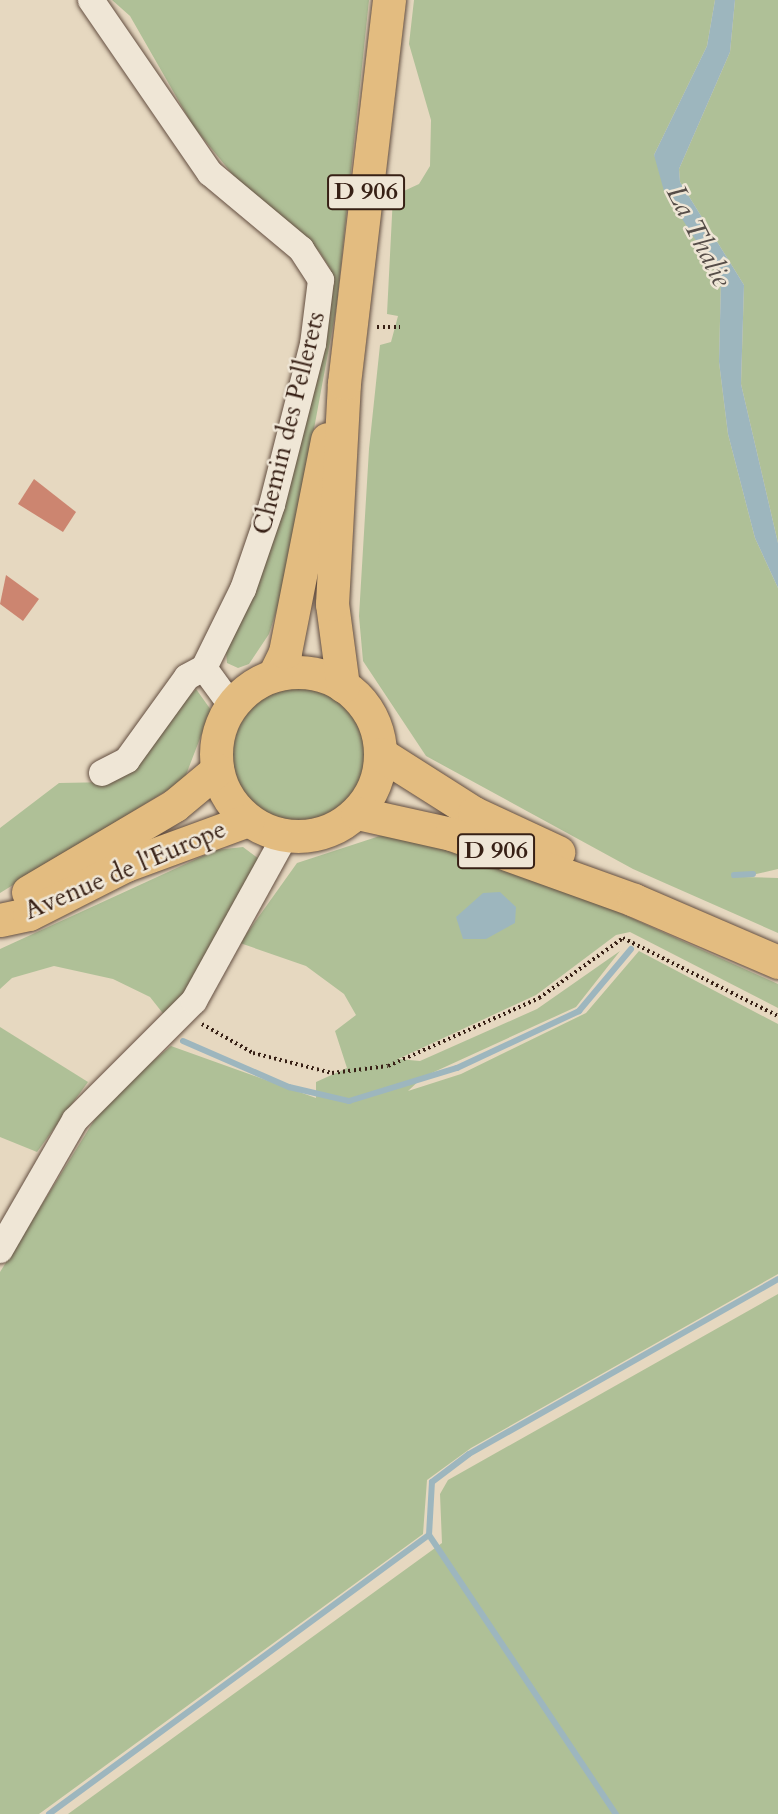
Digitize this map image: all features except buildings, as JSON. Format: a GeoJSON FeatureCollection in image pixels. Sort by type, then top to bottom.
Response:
{"type":"FeatureCollection","features":[{"type":"Feature","properties":{"kind":"main road","name":"D 906"},"geometry":{"type":"LineString","coordinates":[[343,685],[332,604],[344,383],[389,0]]}},
{"type":"Feature","properties":{"kind":"main road","name":"D 906"},"geometry":{"type":"LineString","coordinates":[[274,675],[344,383]]}},
{"type":"Feature","properties":{"kind":"main road"},"geometry":{"type":"LineString","coordinates":[[304,672],[343,685],[375,722],[382,754],[376,784],[357,813],[319,835],[285,836],[248,820],[226,796],[217,770],[216,740],[231,705],[274,675],[304,672]]}},
{"type":"Feature","properties":{"kind":"main road","name":"D 906"},"geometry":{"type":"LineString","coordinates":[[382,754],[426,785],[566,856],[634,900]]}},
{"type":"Feature","properties":{"kind":"main road","name":"Avenue de l'Europe"},"geometry":{"type":"LineString","coordinates":[[1,920],[20,897],[175,805],[217,770]]}},
{"type":"Feature","properties":{"kind":"main road","name":"D 906"},"geometry":{"type":"LineString","coordinates":[[357,813],[417,822],[634,900],[778,962]]}},
{"type":"Feature","properties":{"kind":"main road","name":"Avenue de l'Europe"},"geometry":{"type":"LineString","coordinates":[[1,920],[29,914],[126,865],[248,820]]}},
{"type":"Feature","properties":{"kind":"street","name":"Chemin des Pellerets"},"geometry":{"type":"LineString","coordinates":[[91,0],[210,173],[301,249],[320,280],[313,344],[272,505],[243,589],[204,668],[187,677],[127,760],[102,773]]}},
{"type":"Feature","properties":{"kind":"street"},"geometry":{"type":"LineString","coordinates":[[204,668],[231,705]]}},
{"type":"Feature","properties":{"kind":"street"},"geometry":{"type":"LineString","coordinates":[[0,1250],[75,1119],[186,1012],[285,836]]}},
{"type":"Feature","properties":{"kind":"path"},"geometry":{"type":"LineString","coordinates":[[186,1012],[253,1054],[332,1073],[388,1066],[539,998],[623,938],[638,942],[778,1016]]}},
{"type":"Feature","properties":{"kind":"green space"},"geometry":{"type":"Polygon","coordinates":[[[112,0],[369,0],[337,304],[286,581],[269,634],[249,664],[238,668],[227,663],[226,652],[329,321],[331,270],[319,251],[242,186],[193,126],[130,16],[112,0]]]}},
{"type":"Feature","properties":{"kind":"green space"},"geometry":{"type":"Polygon","coordinates":[[[414,0],[715,0],[707,46],[654,155],[721,279],[719,362],[728,434],[755,538],[778,588],[778,869],[743,877],[778,878],[778,933],[633,869],[426,756],[363,661],[359,616],[369,449],[380,345],[391,342],[398,316],[387,314],[393,196],[419,184],[430,166],[431,120],[409,44],[414,0]]]}},
{"type":"Feature","properties":{"kind":"green space"},"geometry":{"type":"Polygon","coordinates":[[[735,0],[778,0],[778,543],[741,384],[744,285],[680,182],[679,169],[730,52],[735,0]]]}},
{"type":"Feature","properties":{"kind":"green space"},"geometry":{"type":"Polygon","coordinates":[[[300,688],[325,693],[347,708],[362,730],[367,755],[362,780],[347,802],[325,817],[300,822],[275,817],[253,802],[238,780],[233,755],[238,730],[253,708],[275,693],[300,688]]]}},
{"type":"Feature","properties":{"kind":"green space"},"geometry":{"type":"Polygon","coordinates":[[[196,689],[211,710],[184,780],[0,893],[0,828],[59,783],[112,782],[196,689]]]}},
{"type":"Feature","properties":{"kind":"green space"},"geometry":{"type":"Polygon","coordinates":[[[398,830],[567,889],[778,984],[778,1008],[630,932],[616,935],[536,995],[398,1059],[420,1061],[537,1009],[620,951],[576,1007],[423,1077],[408,1091],[461,1074],[586,1013],[639,951],[778,1024],[778,1274],[471,1448],[427,1480],[423,1534],[39,1814],[0,1814],[0,1272],[108,1098],[171,1046],[316,1098],[316,1082],[347,1068],[335,1031],[356,1015],[344,994],[306,966],[240,943],[297,863],[398,830]]]}},
{"type":"Feature","properties":{"kind":"green space"},"geometry":{"type":"Polygon","coordinates":[[[243,847],[263,862],[169,1021],[150,997],[113,979],[54,966],[12,978],[0,989],[0,949],[216,850],[243,847]]]}},
{"type":"Feature","properties":{"kind":"green space"},"geometry":{"type":"Polygon","coordinates":[[[0,1027],[88,1082],[37,1152],[0,1137],[0,1027]]]}},
{"type":"Feature","properties":{"kind":"green space"},"geometry":{"type":"Polygon","coordinates":[[[778,1294],[778,1814],[68,1814],[442,1543],[440,1494],[448,1480],[778,1294]]]}},
{"type":"Feature","properties":{"kind":"water","name":"La Thalie"},"geometry":{"type":"Polygon","coordinates":[[[715,0],[735,0],[730,52],[679,169],[680,182],[744,285],[741,384],[778,543],[778,588],[755,538],[728,434],[719,362],[721,279],[664,191],[654,155],[707,46],[715,0]]]}},
{"type":"Feature","properties":{"kind":"water"},"geometry":{"type":"Polygon","coordinates":[[[500,892],[516,907],[515,923],[486,939],[463,939],[456,917],[483,893],[500,892]]]}},
{"type":"Feature","properties":{"kind":"waterway"},"geometry":{"type":"LineString","coordinates":[[734,875],[753,874]]}},
{"type":"Feature","properties":{"kind":"waterway"},"geometry":{"type":"LineString","coordinates":[[183,1041],[289,1087],[349,1101],[457,1068],[579,1011],[631,949]]}},
{"type":"Feature","properties":{"kind":"waterway"},"geometry":{"type":"LineString","coordinates":[[49,1814],[429,1535],[432,1482],[469,1454],[778,1279]]}},
{"type":"Feature","properties":{"kind":"waterway"},"geometry":{"type":"LineString","coordinates":[[429,1535],[616,1814]]}}]}
